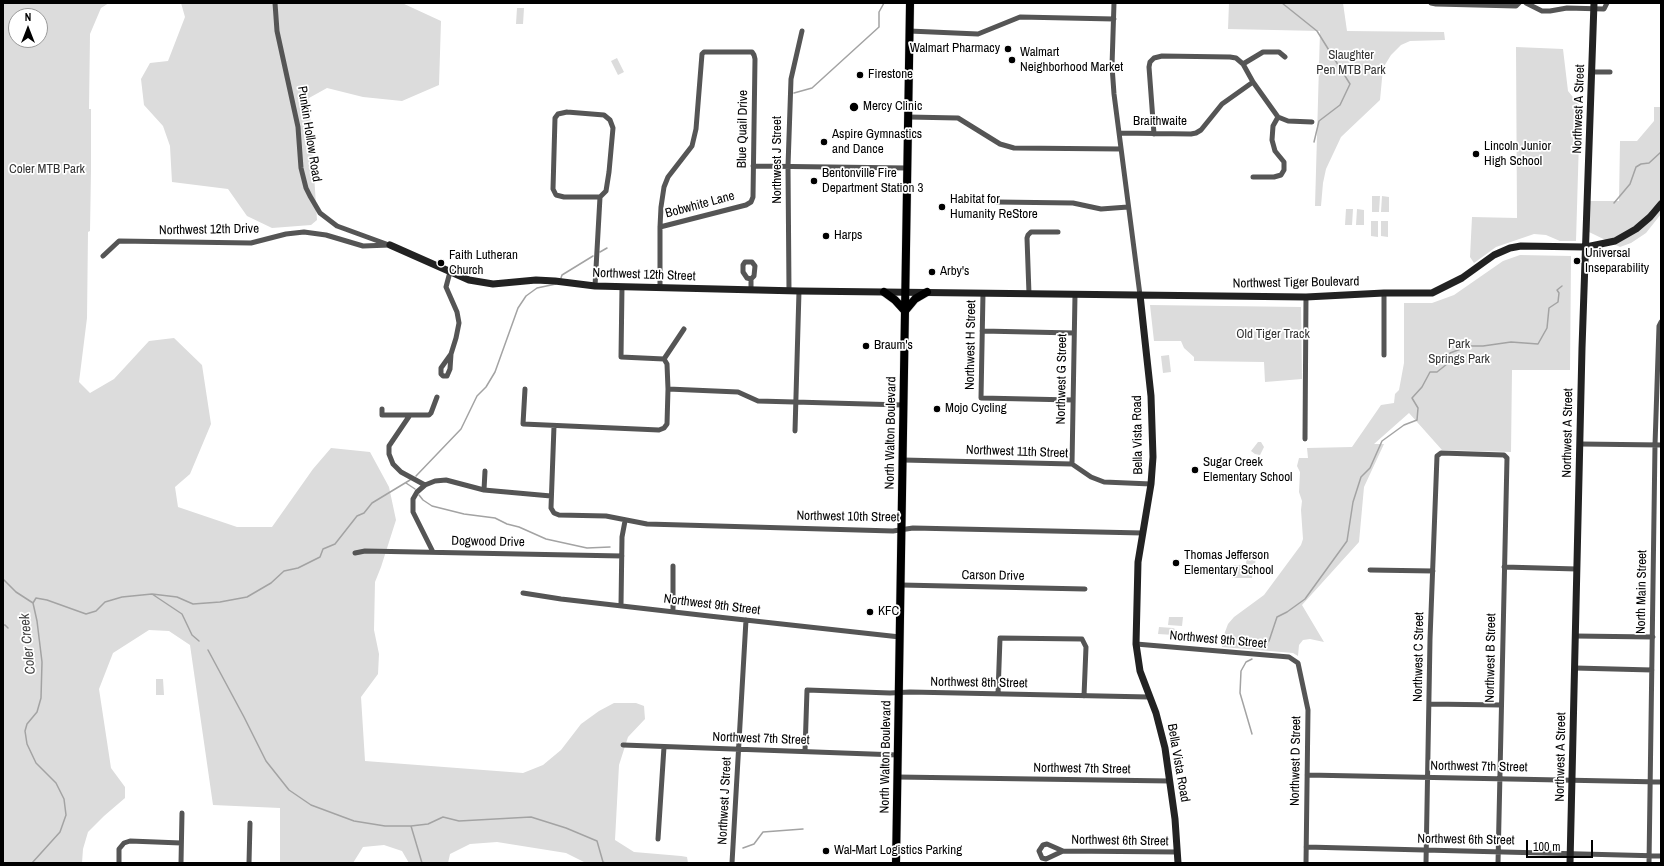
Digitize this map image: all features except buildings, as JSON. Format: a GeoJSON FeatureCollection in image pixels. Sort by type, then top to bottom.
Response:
{"type":"FeatureCollection","features":[{"type":"Feature","properties":{"kind":"main road","name":"North Walton Boulevard"},"geometry":{"type":"LineString","coordinates":[[896,863],[910,3]]}},
{"type":"Feature","properties":{"kind":"main road"},"geometry":{"type":"LineString","coordinates":[[884,292],[895,300],[905,312],[915,299],[927,292]]}},
{"type":"Feature","properties":{"kind":"street","name":"Punkin Hollow Road"},"geometry":{"type":"LineString","coordinates":[[274,3],[277,30],[298,127],[302,168],[306,188],[320,213],[337,226],[390,245]]}},
{"type":"Feature","properties":{"kind":"street","name":"Bella Vista Road"},"geometry":{"type":"LineString","coordinates":[[1114,3],[1112,66],[1128,207],[1140,295],[1151,396],[1153,438],[1151,484],[1138,566],[1136,644],[1140,671],[1156,713],[1165,748],[1178,863]]}},
{"type":"Feature","properties":{"kind":"street"},"geometry":{"type":"LineString","coordinates":[[1431,3],[1516,6],[1519,3]]}},
{"type":"Feature","properties":{"kind":"street"},"geometry":{"type":"LineString","coordinates":[[1526,3],[1542,11],[1567,6],[1594,6],[1604,9],[1607,3]]}},
{"type":"Feature","properties":{"kind":"street","name":"Northwest A Street"},"geometry":{"type":"LineString","coordinates":[[1570,863],[1575,636],[1594,6]]}},
{"type":"Feature","properties":{"kind":"street"},"geometry":{"type":"LineString","coordinates":[[910,31],[978,34],[1020,17],[1114,19]]}},
{"type":"Feature","properties":{"kind":"street","name":"Northwest J Street"},"geometry":{"type":"LineString","coordinates":[[789,291],[788,166],[791,80],[802,31]]}},
{"type":"Feature","properties":{"kind":"street","name":"Blue Quail Drive"},"geometry":{"type":"LineString","coordinates":[[660,227],[664,187],[668,177],[692,146],[696,129],[701,59],[704,52],[752,52],[754,54],[753,197],[751,202],[746,205]]}},
{"type":"Feature","properties":{"kind":"street"},"geometry":{"type":"LineString","coordinates":[[1242,64],[1263,52],[1279,52],[1285,57]]}},
{"type":"Feature","properties":{"kind":"street"},"geometry":{"type":"LineString","coordinates":[[1154,134],[1149,67],[1154,58],[1162,56],[1236,58],[1242,64],[1278,117],[1288,121],[1312,122]]}},
{"type":"Feature","properties":{"kind":"street"},"geometry":{"type":"LineString","coordinates":[[1592,72],[1610,72]]}},
{"type":"Feature","properties":{"kind":"street","name":"Braithwaite"},"geometry":{"type":"LineString","coordinates":[[1119,133],[1196,133],[1201,130],[1222,104],[1253,82]]}},
{"type":"Feature","properties":{"kind":"street"},"geometry":{"type":"LineString","coordinates":[[595,286],[600,197],[606,191],[613,128],[610,120],[604,115],[567,112],[558,114],[555,118],[554,127],[553,189],[556,195],[564,197],[600,197]]}},
{"type":"Feature","properties":{"kind":"street"},"geometry":{"type":"LineString","coordinates":[[908,117],[958,118],[1000,144],[1014,148],[1121,149]]}},
{"type":"Feature","properties":{"kind":"street"},"geometry":{"type":"LineString","coordinates":[[1253,176],[1274,177],[1281,175],[1284,170],[1284,162],[1275,151],[1272,140],[1273,126],[1278,117]]}},
{"type":"Feature","properties":{"kind":"street"},"geometry":{"type":"LineString","coordinates":[[753,166],[907,168]]}},
{"type":"Feature","properties":{"kind":"street"},"geometry":{"type":"LineString","coordinates":[[997,202],[1073,203],[1101,209],[1128,207]]}},
{"type":"Feature","properties":{"kind":"street","name":"Northwest Tiger Boulevard"},"geometry":{"type":"LineString","coordinates":[[905,291],[983,294],[1306,297],[1384,293],[1432,293],[1462,278],[1494,256],[1510,248],[1521,246],[1586,247],[1615,240],[1636,229],[1650,217],[1661,204]]}},
{"type":"Feature","properties":{"kind":"street","name":"Bobwhite Lane"},"geometry":{"type":"LineString","coordinates":[[660,227],[746,205]]}},
{"type":"Feature","properties":{"kind":"street"},"geometry":{"type":"LineString","coordinates":[[660,227],[660,288]]}},
{"type":"Feature","properties":{"kind":"street","name":"Northwest 12th Drive"},"geometry":{"type":"LineString","coordinates":[[103,256],[119,242],[251,243],[286,234],[304,232],[326,235],[363,246],[390,245]]}},
{"type":"Feature","properties":{"kind":"street"},"geometry":{"type":"LineString","coordinates":[[1029,294],[1028,235],[1031,232],[1058,232]]}},
{"type":"Feature","properties":{"kind":"street","name":"Northwest 12th Street"},"geometry":{"type":"LineString","coordinates":[[390,245],[450,272],[482,283],[493,284],[536,280],[622,287],[789,291],[905,291]]}},
{"type":"Feature","properties":{"kind":"street"},"geometry":{"type":"LineString","coordinates":[[450,272],[446,287],[457,312],[459,323],[451,354]]}},
{"type":"Feature","properties":{"kind":"street"},"geometry":{"type":"LineString","coordinates":[[751,279],[752,289]]}},
{"type":"Feature","properties":{"kind":"street"},"geometry":{"type":"LineString","coordinates":[[622,287],[621,358],[664,359]]}},
{"type":"Feature","properties":{"kind":"street"},"geometry":{"type":"LineString","coordinates":[[795,431],[799,291]]}},
{"type":"Feature","properties":{"kind":"street"},"geometry":{"type":"LineString","coordinates":[[1384,293],[1384,355]]}},
{"type":"Feature","properties":{"kind":"street","name":"Northwest H Street"},"geometry":{"type":"LineString","coordinates":[[983,294],[982,398],[1073,400]]}},
{"type":"Feature","properties":{"kind":"street","name":"Northwest G Street"},"geometry":{"type":"LineString","coordinates":[[1072,464],[1075,295]]}},
{"type":"Feature","properties":{"kind":"street"},"geometry":{"type":"LineString","coordinates":[[1305,440],[1306,297]]}},
{"type":"Feature","properties":{"kind":"street","name":"North Main Street"},"geometry":{"type":"LineString","coordinates":[[1649,863],[1658,445],[1659,326],[1661,322]]}},
{"type":"Feature","properties":{"kind":"street"},"geometry":{"type":"LineString","coordinates":[[664,359],[684,329]]}},
{"type":"Feature","properties":{"kind":"street"},"geometry":{"type":"LineString","coordinates":[[982,331],[1074,333]]}},
{"type":"Feature","properties":{"kind":"street"},"geometry":{"type":"LineString","coordinates":[[525,389],[523,424],[659,430],[664,428],[667,424],[667,364],[664,359]]}},
{"type":"Feature","properties":{"kind":"street"},"geometry":{"type":"LineString","coordinates":[[668,389],[738,392],[758,401],[903,405]]}},
{"type":"Feature","properties":{"kind":"street"},"geometry":{"type":"LineString","coordinates":[[382,409],[382,415],[429,415],[433,409],[437,397]]}},
{"type":"Feature","properties":{"kind":"street"},"geometry":{"type":"LineString","coordinates":[[410,415],[400,432],[392,440],[389,446],[389,454],[393,464],[401,472],[425,485]]}},
{"type":"Feature","properties":{"kind":"street"},"geometry":{"type":"LineString","coordinates":[[433,552],[413,512],[413,499],[417,492],[425,485],[436,481],[446,480],[484,490],[551,496],[554,426]]}},
{"type":"Feature","properties":{"kind":"street"},"geometry":{"type":"LineString","coordinates":[[1581,444],[1658,445]]}},
{"type":"Feature","properties":{"kind":"street","name":"Northwest B Street"},"geometry":{"type":"LineString","coordinates":[[1440,453],[1504,455],[1507,458],[1498,863]]}},
{"type":"Feature","properties":{"kind":"street","name":"Northwest C Street"},"geometry":{"type":"LineString","coordinates":[[1426,863],[1430,639],[1437,456],[1440,453]]}},
{"type":"Feature","properties":{"kind":"street","name":"Northwest 11th Street"},"geometry":{"type":"LineString","coordinates":[[902,460],[1072,464],[1091,477],[1104,482],[1151,484]]}},
{"type":"Feature","properties":{"kind":"street"},"geometry":{"type":"LineString","coordinates":[[484,490],[485,470]]}},
{"type":"Feature","properties":{"kind":"street","name":"Northwest 10th Street"},"geometry":{"type":"LineString","coordinates":[[551,496],[551,508],[554,514],[606,516],[647,524],[893,531],[913,528],[1143,532]]}},
{"type":"Feature","properties":{"kind":"street"},"geometry":{"type":"LineString","coordinates":[[621,605],[622,537],[625,520]]}},
{"type":"Feature","properties":{"kind":"street","name":"Dogwood Drive"},"geometry":{"type":"LineString","coordinates":[[355,553],[365,551],[622,556]]}},
{"type":"Feature","properties":{"kind":"street"},"geometry":{"type":"LineString","coordinates":[[672,612],[673,566]]}},
{"type":"Feature","properties":{"kind":"street"},"geometry":{"type":"LineString","coordinates":[[1504,567],[1577,569]]}},
{"type":"Feature","properties":{"kind":"street"},"geometry":{"type":"LineString","coordinates":[[1370,570],[1433,571]]}},
{"type":"Feature","properties":{"kind":"street","name":"Carson Drive"},"geometry":{"type":"LineString","coordinates":[[900,586],[1085,589]]}},
{"type":"Feature","properties":{"kind":"street","name":"Northwest 9th Street"},"geometry":{"type":"LineString","coordinates":[[523,593],[672,612],[900,637]]}},
{"type":"Feature","properties":{"kind":"street","name":"Northwest J Street"},"geometry":{"type":"LineString","coordinates":[[732,863],[746,620]]}},
{"type":"Feature","properties":{"kind":"street"},"geometry":{"type":"LineString","coordinates":[[1575,636],[1653,637]]}},
{"type":"Feature","properties":{"kind":"street"},"geometry":{"type":"LineString","coordinates":[[998,694],[1000,638],[1082,639],[1086,647],[1084,696]]}},
{"type":"Feature","properties":{"kind":"street","name":"Northwest 9th Street"},"geometry":{"type":"LineString","coordinates":[[1136,644],[1290,657],[1297,661]]}},
{"type":"Feature","properties":{"kind":"street","name":"Northwest D Street"},"geometry":{"type":"LineString","coordinates":[[1297,661],[1300,665],[1308,710],[1306,863]]}},
{"type":"Feature","properties":{"kind":"street"},"geometry":{"type":"LineString","coordinates":[[1575,668],[1652,670]]}},
{"type":"Feature","properties":{"kind":"street","name":"Northwest 8th Street"},"geometry":{"type":"LineString","coordinates":[[805,751],[807,690],[1149,697]]}},
{"type":"Feature","properties":{"kind":"street"},"geometry":{"type":"LineString","coordinates":[[1430,704],[1501,705]]}},
{"type":"Feature","properties":{"kind":"street","name":"Northwest 7th Street"},"geometry":{"type":"LineString","coordinates":[[623,745],[898,755]]}},
{"type":"Feature","properties":{"kind":"street"},"geometry":{"type":"LineString","coordinates":[[658,839],[664,747]]}},
{"type":"Feature","properties":{"kind":"street","name":"Northwest 7th Street"},"geometry":{"type":"LineString","coordinates":[[1307,775],[1661,782]]}},
{"type":"Feature","properties":{"kind":"street","name":"Northwest 7th Street"},"geometry":{"type":"LineString","coordinates":[[897,778],[1170,782]]}},
{"type":"Feature","properties":{"kind":"street"},"geometry":{"type":"LineString","coordinates":[[181,863],[182,814]]}},
{"type":"Feature","properties":{"kind":"street"},"geometry":{"type":"LineString","coordinates":[[250,823],[250,863]]}},
{"type":"Feature","properties":{"kind":"street"},"geometry":{"type":"LineString","coordinates":[[119,863],[119,849],[124,843],[130,841],[181,843]]}},
{"type":"Feature","properties":{"kind":"street","name":"Northwest 6th Street"},"geometry":{"type":"LineString","coordinates":[[1306,847],[1661,856]]}},
{"type":"Feature","properties":{"kind":"street","name":"Northwest 6th Street"},"geometry":{"type":"LineString","coordinates":[[1063,851],[1177,852]]}},
{"type":"Feature","properties":{"kind":"green space","name":"Coler MTB Park"},"geometry":{"type":"Polygon","coordinates":[[[3,3],[109,3],[101,8],[90,34],[90,231],[88,232],[87,318],[79,382],[90,393],[114,379],[149,341],[174,338],[202,365],[211,424],[190,474],[175,487],[178,507],[237,527],[272,527],[313,469],[331,448],[370,452],[389,487],[396,520],[375,582],[374,630],[379,654],[378,674],[361,697],[365,761],[523,773],[543,765],[561,750],[581,724],[599,711],[614,703],[636,703],[644,706],[645,719],[628,737],[619,765],[615,840],[634,852],[687,857],[688,863],[586,863],[566,853],[497,842],[470,844],[450,854],[448,863],[409,863],[402,851],[384,845],[363,847],[353,863],[280,863],[280,808],[213,805],[190,645],[169,631],[149,630],[113,653],[99,689],[111,768],[125,787],[125,798],[88,832],[83,849],[82,863],[3,863],[3,3]]]}},
{"type":"Feature","properties":{"kind":"green space"},"geometry":{"type":"Polygon","coordinates":[[[181,3],[402,3],[441,21],[439,85],[402,101],[363,97],[327,88],[309,98],[317,220],[311,225],[272,228],[247,216],[228,189],[172,182],[170,146],[163,126],[144,105],[141,79],[150,63],[168,61],[185,17],[181,3]]]}},
{"type":"Feature","properties":{"kind":"green space","name":"Slaughter Pen MTB Park"},"geometry":{"type":"Polygon","coordinates":[[[1229,3],[1343,3],[1347,31],[1444,32],[1445,40],[1410,41],[1401,45],[1391,55],[1383,68],[1380,100],[1341,137],[1326,169],[1321,206],[1315,206],[1320,31],[1228,29],[1229,3]]]}},
{"type":"Feature","properties":{"kind":"green space"},"geometry":{"type":"Polygon","coordinates":[[[517,8],[524,8],[523,24],[516,24],[517,8]]]}},
{"type":"Feature","properties":{"kind":"green space"},"geometry":{"type":"Polygon","coordinates":[[[1516,47],[1563,49],[1568,91],[1580,106],[1576,241],[1560,241],[1546,235],[1534,234],[1496,247],[1474,263],[1470,257],[1472,217],[1517,218],[1516,47]]]}},
{"type":"Feature","properties":{"kind":"green space"},"geometry":{"type":"Polygon","coordinates":[[[617,58],[624,72],[618,75],[611,61],[617,58]]]}},
{"type":"Feature","properties":{"kind":"green space"},"geometry":{"type":"Polygon","coordinates":[[[1654,107],[1661,107],[1661,214],[1646,233],[1631,243],[1620,247],[1589,232],[1590,201],[1619,201],[1620,141],[1637,141],[1654,121],[1654,107]]]}},
{"type":"Feature","properties":{"kind":"green space"},"geometry":{"type":"Polygon","coordinates":[[[1372,196],[1380,196],[1379,212],[1372,212],[1372,196]]]}},
{"type":"Feature","properties":{"kind":"green space"},"geometry":{"type":"Polygon","coordinates":[[[1382,196],[1389,197],[1389,212],[1381,212],[1382,196]]]}},
{"type":"Feature","properties":{"kind":"green space"},"geometry":{"type":"Polygon","coordinates":[[[1346,209],[1353,209],[1352,225],[1345,225],[1346,209]]]}},
{"type":"Feature","properties":{"kind":"green space"},"geometry":{"type":"Polygon","coordinates":[[[1357,209],[1364,210],[1364,225],[1356,225],[1357,209]]]}},
{"type":"Feature","properties":{"kind":"green space"},"geometry":{"type":"Polygon","coordinates":[[[1371,221],[1378,221],[1378,237],[1371,236],[1371,221]]]}},
{"type":"Feature","properties":{"kind":"green space"},"geometry":{"type":"Polygon","coordinates":[[[1381,221],[1388,221],[1388,237],[1381,236],[1381,221]]]}},
{"type":"Feature","properties":{"kind":"green space","name":"Park Springs Park"},"geometry":{"type":"Polygon","coordinates":[[[1520,255],[1571,256],[1570,370],[1512,370],[1511,452],[1442,450],[1409,413],[1374,444],[1384,444],[1364,487],[1359,542],[1302,605],[1324,642],[1310,639],[1303,640],[1299,645],[1298,656],[1293,653],[1222,647],[1222,640],[1228,624],[1234,617],[1264,595],[1301,545],[1303,539],[1301,510],[1302,501],[1299,492],[1300,472],[1297,466],[1299,458],[1308,458],[1307,448],[1352,447],[1381,405],[1394,403],[1395,394],[1399,390],[1404,363],[1404,303],[1432,303],[1454,295],[1503,261],[1520,255]]]}},
{"type":"Feature","properties":{"kind":"green space","name":"Old Tiger Track"},"geometry":{"type":"Polygon","coordinates":[[[1150,305],[1301,307],[1302,379],[1265,382],[1264,362],[1194,361],[1194,357],[1184,348],[1181,341],[1154,341],[1150,305]]]}},
{"type":"Feature","properties":{"kind":"green space"},"geometry":{"type":"Polygon","coordinates":[[[1169,355],[1171,372],[1163,373],[1161,356],[1169,355]]]}},
{"type":"Feature","properties":{"kind":"green space"},"geometry":{"type":"Polygon","coordinates":[[[1258,442],[1261,442],[1264,447],[1260,455],[1251,451],[1258,442]]]}},
{"type":"Feature","properties":{"kind":"green space"},"geometry":{"type":"Polygon","coordinates":[[[1256,554],[1255,565],[1246,564],[1247,555],[1256,554]]]}},
{"type":"Feature","properties":{"kind":"green space"},"geometry":{"type":"Polygon","coordinates":[[[1232,565],[1245,565],[1246,568],[1253,569],[1252,578],[1232,578],[1232,565]]]}},
{"type":"Feature","properties":{"kind":"green space"},"geometry":{"type":"Polygon","coordinates":[[[1169,617],[1183,617],[1182,626],[1168,625],[1169,617]]]}},
{"type":"Feature","properties":{"kind":"green space"},"geometry":{"type":"Polygon","coordinates":[[[1159,627],[1173,628],[1177,630],[1178,633],[1174,635],[1158,634],[1159,627]]]}},
{"type":"Feature","properties":{"kind":"green space"},"geometry":{"type":"Polygon","coordinates":[[[156,679],[163,679],[164,695],[156,695],[156,679]]]}},
{"type":"Feature","properties":{"kind":"waterway"},"geometry":{"type":"LineString","coordinates":[[794,93],[812,88],[879,27],[879,12],[884,3]]}},
{"type":"Feature","properties":{"kind":"waterway"},"geometry":{"type":"LineString","coordinates":[[1282,3],[1317,31],[1350,84],[1340,105],[1319,121],[1314,142]]}},
{"type":"Feature","properties":{"kind":"waterway"},"geometry":{"type":"LineString","coordinates":[[1614,203],[1630,184],[1636,167],[1641,164],[1649,163],[1661,152]]}},
{"type":"Feature","properties":{"kind":"waterway"},"geometry":{"type":"LineString","coordinates":[[600,252],[607,248]]}},
{"type":"Feature","properties":{"kind":"waterway"},"geometry":{"type":"LineString","coordinates":[[561,278],[562,275],[593,256]]}},
{"type":"Feature","properties":{"kind":"waterway"},"geometry":{"type":"LineString","coordinates":[[416,476],[461,429],[477,396],[486,387],[495,372],[518,308],[526,296],[537,288],[556,284]]}},
{"type":"Feature","properties":{"kind":"waterway"},"geometry":{"type":"LineString","coordinates":[[1260,648],[1269,641],[1277,617],[1287,612],[1305,599],[1347,541],[1353,502],[1361,477],[1370,468],[1382,441],[1404,425],[1417,420],[1418,408],[1412,398],[1422,387],[1430,372],[1437,372],[1447,364],[1450,353],[1469,346],[1483,346],[1511,342],[1538,344],[1547,328],[1549,308],[1558,302],[1559,293],[1557,290],[1562,286]]}},
{"type":"Feature","properties":{"kind":"waterway"},"geometry":{"type":"LineString","coordinates":[[33,603],[36,598],[47,600],[86,614],[96,611],[105,602],[122,597],[152,594],[177,597],[193,604],[220,602],[247,597],[271,583],[284,571],[298,568],[320,557],[323,549],[335,544],[357,516],[364,513],[372,503],[410,480]]}},
{"type":"Feature","properties":{"kind":"waterway"},"geometry":{"type":"LineString","coordinates":[[406,483],[415,489]]}},
{"type":"Feature","properties":{"kind":"waterway"},"geometry":{"type":"LineString","coordinates":[[419,495],[423,500],[432,506],[464,514],[495,518],[546,539],[587,548],[610,547]]}},
{"type":"Feature","properties":{"kind":"waterway","name":"Coler Creek"},"geometry":{"type":"LineString","coordinates":[[3,579],[16,592],[33,603],[37,621],[42,662],[41,698],[37,712],[27,724],[25,731],[27,744],[36,763],[56,783],[64,799],[66,815],[60,832],[32,863]]}},
{"type":"Feature","properties":{"kind":"waterway"},"geometry":{"type":"LineString","coordinates":[[152,594],[182,614],[192,635],[199,641]]}},
{"type":"Feature","properties":{"kind":"waterway"},"geometry":{"type":"LineString","coordinates":[[3,625],[8,628]]}},
{"type":"Feature","properties":{"kind":"waterway"},"geometry":{"type":"LineString","coordinates":[[208,650],[266,761],[289,790],[311,805],[354,821],[385,826],[411,826],[428,824],[443,817],[459,821],[531,817],[566,828],[597,841],[603,862],[605,863]]}},
{"type":"Feature","properties":{"kind":"waterway"},"geometry":{"type":"LineString","coordinates":[[1252,659],[1246,662],[1241,671],[1240,693],[1252,734]]}},
{"type":"Feature","properties":{"kind":"waterway"},"geometry":{"type":"LineString","coordinates":[[411,826],[422,863]]}},
{"type":"Feature","properties":{"kind":"waterway"},"geometry":{"type":"LineString","coordinates":[[743,848],[754,844],[763,832],[803,829]]}},
{"type":"Feature","properties":{"kind":"place","name":"Walmart Pharmacy"},"geometry":{"type":"Point","coordinates":[1008,49]}},
{"type":"Feature","properties":{"kind":"place","name":"Walmart Neighborhood Market"},"geometry":{"type":"Point","coordinates":[1012,60]}},
{"type":"Feature","properties":{"kind":"place","name":"Firestone"},"geometry":{"type":"Point","coordinates":[860,75]}},
{"type":"Feature","properties":{"kind":"place","name":"Mercy Clinic"},"geometry":{"type":"Point","coordinates":[854,107]}},
{"type":"Feature","properties":{"kind":"place","name":"Aspire Gymnastics and Dance"},"geometry":{"type":"Point","coordinates":[824,142]}},
{"type":"Feature","properties":{"kind":"place","name":"Lincoln Junior High School"},"geometry":{"type":"Point","coordinates":[1476,154]}},
{"type":"Feature","properties":{"kind":"place","name":"Bentonville Fire Department Station 3"},"geometry":{"type":"Point","coordinates":[814,181]}},
{"type":"Feature","properties":{"kind":"place","name":"Habitat for Humanity ReStore"},"geometry":{"type":"Point","coordinates":[942,207]}},
{"type":"Feature","properties":{"kind":"place","name":"Harps"},"geometry":{"type":"Point","coordinates":[826,236]}},
{"type":"Feature","properties":{"kind":"place","name":"Universal Inseparability"},"geometry":{"type":"Point","coordinates":[1577,261]}},
{"type":"Feature","properties":{"kind":"place","name":"Faith Lutheran Church"},"geometry":{"type":"Point","coordinates":[441,263]}},
{"type":"Feature","properties":{"kind":"place","name":"Arby's"},"geometry":{"type":"Point","coordinates":[932,272]}},
{"type":"Feature","properties":{"kind":"place","name":"Braum's"},"geometry":{"type":"Point","coordinates":[866,346]}},
{"type":"Feature","properties":{"kind":"place","name":"Mojo Cycling"},"geometry":{"type":"Point","coordinates":[937,409]}},
{"type":"Feature","properties":{"kind":"place","name":"Sugar Creek Elementary School"},"geometry":{"type":"Point","coordinates":[1195,470]}},
{"type":"Feature","properties":{"kind":"place","name":"Thomas Jefferson Elementary School"},"geometry":{"type":"Point","coordinates":[1176,563]}},
{"type":"Feature","properties":{"kind":"place","name":"KFC"},"geometry":{"type":"Point","coordinates":[870,612]}},
{"type":"Feature","properties":{"kind":"place","name":"Wal-Mart Logistics Parking"},"geometry":{"type":"Point","coordinates":[826,851]}}]}
